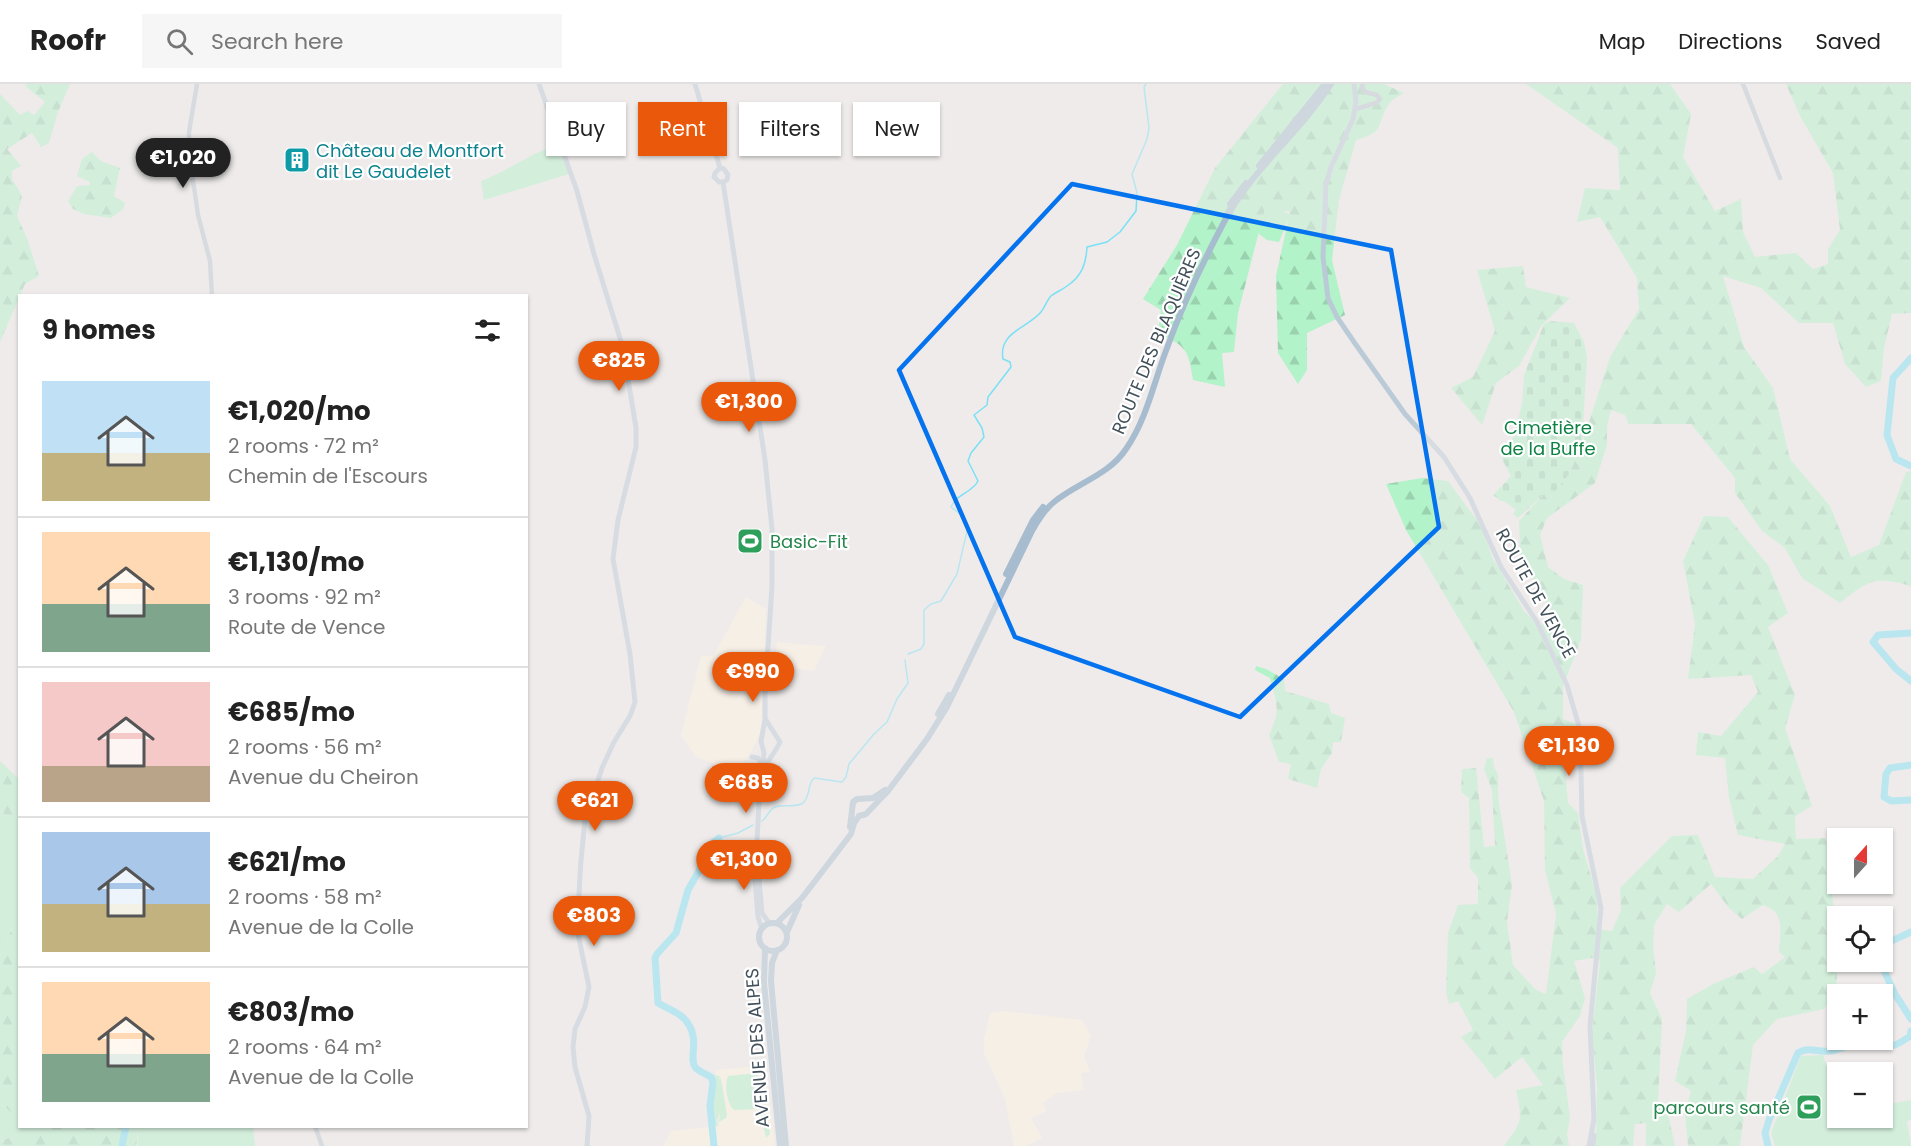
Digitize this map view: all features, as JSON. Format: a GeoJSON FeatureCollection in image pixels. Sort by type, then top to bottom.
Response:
{"type":"FeatureCollection","features":[{"type":"Feature","properties":{"kind":"main road"},"geometry":{"type":"LineString","coordinates":[[539,84],[577,191],[623,348],[636,428],[636,447],[618,520],[613,559],[634,685],[633,709],[605,759],[591,802],[584,827],[579,883],[578,929],[588,977],[588,997],[575,1029],[573,1047],[575,1067],[589,1116],[587,1146]]}},
{"type":"Feature","properties":{"kind":"main road"},"geometry":{"type":"LineString","coordinates":[[695,84],[720,168],[724,169],[728,175],[727,180],[723,182],[717,181],[714,177],[720,168]]}},
{"type":"Feature","properties":{"kind":"main road","name":"ROUTE DES BLAQUIÈRES"},"geometry":{"type":"LineString","coordinates":[[915,754],[958,678],[1033,520],[1054,497],[1109,463],[1121,450],[1142,407],[1183,299],[1221,219],[1239,192],[1325,84]]}},
{"type":"Feature","properties":{"kind":"main road","name":"ROUTE DES BLAQUIÈRES"},"geometry":{"type":"LineString","coordinates":[[894,781],[950,703],[1037,521],[1052,503],[1114,464],[1125,451],[1144,411],[1172,335],[1225,221],[1251,181],[1331,84]]}},
{"type":"Feature","properties":{"kind":"main road","name":"ROUTE DE VENCE"},"geometry":{"type":"LineString","coordinates":[[1354,84],[1356,109],[1326,184],[1323,257],[1325,288],[1331,306],[1348,334],[1405,414],[1437,449],[1470,498],[1502,567],[1537,622],[1568,684],[1580,730],[1582,816],[1601,908],[1590,1026],[1593,1133],[1591,1146]]}},
{"type":"Feature","properties":{"kind":"main road"},"geometry":{"type":"LineString","coordinates":[[723,182],[771,514],[772,577],[765,720],[761,743],[764,749],[755,895],[762,929]]}},
{"type":"Feature","properties":{"kind":"main road"},"geometry":{"type":"LineString","coordinates":[[762,767],[780,742],[765,720]]}},
{"type":"Feature","properties":{"kind":"main road"},"geometry":{"type":"LineString","coordinates":[[763,736],[772,733]]}},
{"type":"Feature","properties":{"kind":"main road"},"geometry":{"type":"LineString","coordinates":[[764,749],[773,752]]}},
{"type":"Feature","properties":{"kind":"main road"},"geometry":{"type":"LineString","coordinates":[[752,757],[758,758],[762,767]]}},
{"type":"Feature","properties":{"kind":"main road"},"geometry":{"type":"LineString","coordinates":[[846,840],[853,802],[860,798],[865,800],[876,797],[894,781]]}},
{"type":"Feature","properties":{"kind":"main road"},"geometry":{"type":"LineString","coordinates":[[777,923],[802,898],[846,840],[860,816],[866,814],[881,799],[894,781]]}},
{"type":"Feature","properties":{"kind":"main road"},"geometry":{"type":"LineString","coordinates":[[865,800],[869,809]]}},
{"type":"Feature","properties":{"kind":"main road"},"geometry":{"type":"LineString","coordinates":[[852,812],[860,816]]}},
{"type":"Feature","properties":{"kind":"main road"},"geometry":{"type":"LineString","coordinates":[[756,860],[762,913],[769,923]]}},
{"type":"Feature","properties":{"kind":"main road"},"geometry":{"type":"LineString","coordinates":[[787,932],[777,923],[769,923],[762,929],[759,937],[765,948],[777,950],[786,942],[787,932],[802,898]]}},
{"type":"Feature","properties":{"kind":"main road","name":"AVENUE DES ALPES"},"geometry":{"type":"LineString","coordinates":[[765,948],[765,983],[780,1146]]}},
{"type":"Feature","properties":{"kind":"main road","name":"AVENUE DES ALPES"},"geometry":{"type":"LineString","coordinates":[[777,950],[772,963],[771,981],[786,1146]]}},
{"type":"Feature","properties":{"kind":"street"},"geometry":{"type":"LineString","coordinates":[[197,84],[189,132],[189,152],[198,215],[210,261],[212,294]]}},
{"type":"Feature","properties":{"kind":"street"},"geometry":{"type":"LineString","coordinates":[[1356,109],[1376,103],[1380,99],[1377,95],[1365,92],[1363,84]]}},
{"type":"Feature","properties":{"kind":"street"},"geometry":{"type":"LineString","coordinates":[[1743,84],[1780,178]]}},
{"type":"Feature","properties":{"kind":"street"},"geometry":{"type":"LineString","coordinates":[[316,1128],[322,1146]]}},
{"type":"Feature","properties":{"kind":"highlighted area"},"geometry":{"type":"Polygon","coordinates":[[[1072,184],[1391,250],[1439,527],[1240,717],[1015,637],[899,370],[1072,184]]]}},
{"type":"Feature","properties":{"kind":"shaded area"},"geometry":{"type":"Polygon","coordinates":[[[746,597],[766,609],[761,731],[741,767],[737,766],[733,771],[696,757],[681,735],[701,656],[713,656],[746,597]]]}},
{"type":"Feature","properties":{"kind":"shaded area"},"geometry":{"type":"Polygon","coordinates":[[[777,642],[826,646],[814,671],[775,665],[777,642]]]}},
{"type":"Feature","properties":{"kind":"shaded area"},"geometry":{"type":"Polygon","coordinates":[[[1006,1011],[1082,1020],[1091,1036],[1084,1056],[1090,1072],[1081,1073],[1084,1090],[1057,1093],[1043,1103],[1046,1111],[1031,1118],[1042,1138],[1026,1146],[1014,1146],[1005,1099],[984,1053],[984,1039],[990,1013],[1006,1011]]]}},
{"type":"Feature","properties":{"kind":"shaded area"},"geometry":{"type":"Polygon","coordinates":[[[766,1065],[775,1146],[663,1146],[671,1131],[719,1126],[716,1070],[766,1065]]]}},
{"type":"Feature","properties":{"kind":"green space"},"geometry":{"type":"Polygon","coordinates":[[[27,84],[70,84],[58,112],[49,143],[41,147],[32,133],[7,149],[21,166],[12,171],[12,179],[22,196],[17,216],[27,238],[39,276],[25,284],[21,294],[18,294],[18,300],[0,342],[0,94],[20,115],[28,111],[34,115],[45,102],[25,86],[27,84]]]}},
{"type":"Feature","properties":{"kind":"green space"},"geometry":{"type":"Polygon","coordinates":[[[1283,84],[1384,84],[1404,93],[1390,102],[1376,131],[1356,140],[1339,200],[1332,260],[1345,315],[1307,333],[1307,370],[1298,384],[1278,353],[1276,276],[1290,212],[1265,208],[1238,313],[1234,352],[1222,353],[1225,387],[1193,380],[1190,362],[1184,350],[1158,333],[1161,310],[1143,299],[1177,245],[1215,168],[1283,84]]]}},
{"type":"Feature","properties":{"kind":"green space"},"geometry":{"type":"Polygon","coordinates":[[[1526,84],[1670,84],[1691,114],[1683,157],[1715,211],[1741,199],[1743,232],[1755,257],[1796,253],[1813,269],[1828,264],[1828,249],[1840,230],[1833,173],[1800,116],[1786,84],[1911,84],[1911,313],[1892,314],[1884,348],[1881,381],[1866,387],[1845,364],[1833,323],[1799,323],[1761,288],[1723,276],[1744,347],[1773,388],[1790,459],[1830,506],[1851,557],[1879,545],[1906,472],[1911,471],[1911,586],[1888,581],[1872,582],[1858,589],[1840,603],[1802,578],[1785,548],[1762,531],[1735,493],[1735,478],[1691,424],[1629,424],[1625,415],[1611,410],[1607,427],[1607,445],[1595,483],[1547,518],[1540,535],[1548,567],[1564,579],[1583,585],[1581,640],[1563,686],[1563,719],[1576,724],[1576,763],[1565,767],[1568,803],[1578,813],[1583,849],[1597,897],[1598,929],[1612,931],[1621,910],[1620,888],[1672,836],[1698,835],[1715,877],[1753,879],[1778,856],[1785,844],[1738,835],[1729,798],[1725,758],[1696,755],[1698,732],[1721,736],[1758,692],[1751,675],[1688,679],[1695,624],[1683,561],[1704,516],[1728,517],[1768,565],[1788,613],[1768,627],[1795,695],[1785,728],[1812,806],[1795,816],[1796,839],[1826,838],[1827,894],[1832,894],[1833,906],[1827,906],[1827,972],[1837,972],[1836,984],[1827,984],[1827,1005],[1824,1009],[1777,1019],[1753,1045],[1740,1146],[1688,1146],[1685,1113],[1691,1091],[1675,1081],[1686,1031],[1687,999],[1713,984],[1754,967],[1762,974],[1785,957],[1779,952],[1780,924],[1775,912],[1770,908],[1763,905],[1742,919],[1729,908],[1711,884],[1679,912],[1667,904],[1654,925],[1653,945],[1656,973],[1650,993],[1662,1019],[1658,1104],[1667,1109],[1675,1146],[1646,1146],[1646,1123],[1635,1124],[1633,1146],[1596,1146],[1597,1087],[1592,1033],[1600,961],[1592,958],[1574,961],[1585,998],[1580,1016],[1562,1042],[1570,1118],[1567,1134],[1569,1146],[1504,1146],[1518,1125],[1520,1108],[1516,1090],[1543,1085],[1522,1057],[1495,1079],[1461,1037],[1473,1030],[1458,1001],[1449,1004],[1446,992],[1448,933],[1458,905],[1478,904],[1478,878],[1470,868],[1469,798],[1461,792],[1462,769],[1476,768],[1484,847],[1495,846],[1492,790],[1484,769],[1487,758],[1493,758],[1498,775],[1498,796],[1512,884],[1507,922],[1513,965],[1536,990],[1546,994],[1556,914],[1545,870],[1544,801],[1514,712],[1406,530],[1386,484],[1422,478],[1448,481],[1482,527],[1492,557],[1524,611],[1540,627],[1551,611],[1520,554],[1519,521],[1544,494],[1569,474],[1582,444],[1610,357],[1639,309],[1637,278],[1600,217],[1577,222],[1585,188],[1620,190],[1618,148],[1526,84]]]}},
{"type":"Feature","properties":{"kind":"green space"},"geometry":{"type":"Polygon","coordinates":[[[546,150],[546,156],[562,156],[569,174],[484,200],[481,181],[546,150]]]}},
{"type":"Feature","properties":{"kind":"green space"},"geometry":{"type":"Polygon","coordinates":[[[92,152],[101,161],[120,168],[114,196],[125,203],[123,209],[111,218],[84,214],[73,209],[68,201],[77,186],[90,185],[90,182],[77,176],[82,159],[92,152]]]}},
{"type":"Feature","properties":{"kind":"green space"},"geometry":{"type":"Polygon","coordinates":[[[1263,205],[1277,207],[1290,215],[1279,242],[1267,240],[1259,234],[1259,217],[1263,205]]]}},
{"type":"Feature","properties":{"kind":"green space"},"geometry":{"type":"Polygon","coordinates":[[[1523,266],[1526,287],[1570,298],[1541,326],[1519,366],[1496,383],[1482,425],[1451,388],[1473,377],[1495,331],[1477,270],[1523,266]]]}},
{"type":"Feature","properties":{"kind":"green space","name":"Cimetière de la Buffe"},"geometry":{"type":"Polygon","coordinates":[[[1550,321],[1574,323],[1584,342],[1587,357],[1582,444],[1569,474],[1552,495],[1544,494],[1518,518],[1513,514],[1516,510],[1493,495],[1511,476],[1502,459],[1514,436],[1522,404],[1524,375],[1544,324],[1550,321]]]}},
{"type":"Feature","properties":{"kind":"green space"},"geometry":{"type":"Polygon","coordinates":[[[1256,666],[1284,679],[1285,691],[1329,704],[1331,713],[1345,718],[1341,742],[1333,742],[1332,753],[1321,769],[1317,788],[1288,779],[1291,764],[1279,762],[1269,735],[1277,707],[1270,678],[1255,670],[1256,666]]]}},
{"type":"Feature","properties":{"kind":"green space"},"geometry":{"type":"Polygon","coordinates":[[[0,761],[18,778],[18,821],[0,812],[0,761]]]}},
{"type":"Feature","properties":{"kind":"green space"},"geometry":{"type":"Polygon","coordinates":[[[0,812],[18,820],[18,915],[0,956],[0,812]]]}},
{"type":"Feature","properties":{"kind":"green space"},"geometry":{"type":"Polygon","coordinates":[[[18,915],[18,1118],[0,1103],[0,956],[18,915]]]}},
{"type":"Feature","properties":{"kind":"green space"},"geometry":{"type":"Polygon","coordinates":[[[1823,1055],[1827,1067],[1827,1128],[1893,1128],[1893,1103],[1911,1100],[1911,1120],[1907,1121],[1911,1146],[1775,1146],[1771,1133],[1801,1056],[1823,1055]]]}},
{"type":"Feature","properties":{"kind":"green space"},"geometry":{"type":"Polygon","coordinates":[[[757,1073],[761,1082],[770,1131],[766,1138],[759,1109],[734,1110],[727,1094],[728,1076],[757,1073]]]}},
{"type":"Feature","properties":{"kind":"green space"},"geometry":{"type":"Polygon","coordinates":[[[712,1075],[720,1076],[719,1080],[721,1078],[727,1115],[719,1122],[720,1113],[717,1120],[718,1126],[713,1126],[711,1102],[714,1081],[712,1075]]]}},
{"type":"Feature","properties":{"kind":"green space"},"geometry":{"type":"Polygon","coordinates":[[[0,1103],[18,1118],[18,1128],[33,1130],[0,1141],[0,1103]]]}},
{"type":"Feature","properties":{"kind":"green space"},"geometry":{"type":"Polygon","coordinates":[[[29,1128],[139,1128],[136,1146],[0,1146],[0,1141],[32,1130],[29,1128]]]}},
{"type":"Feature","properties":{"kind":"green space"},"geometry":{"type":"Polygon","coordinates":[[[139,1128],[253,1128],[255,1146],[137,1146],[139,1128]]]}},
{"type":"Feature","properties":{"kind":"waterway"},"geometry":{"type":"LineString","coordinates":[[908,654],[921,649],[924,644],[924,610],[931,604],[941,601],[957,574],[968,527],[963,516],[951,507],[956,499],[978,481],[968,461],[971,453],[984,437],[982,428],[974,415],[987,405],[988,397],[1011,367],[1010,362],[1003,359],[1005,343],[1009,336],[1041,312],[1051,296],[1080,274],[1086,259],[1087,247],[1107,242],[1120,232],[1136,211],[1137,193],[1132,174],[1147,139],[1149,128],[1144,87],[1146,84]]}},
{"type":"Feature","properties":{"kind":"waterway"},"geometry":{"type":"LineString","coordinates":[[1911,358],[1893,378],[1887,435],[1896,459],[1911,466]]}},
{"type":"Feature","properties":{"kind":"waterway"},"geometry":{"type":"LineString","coordinates":[[1911,633],[1878,635],[1873,642],[1896,669],[1911,681]]}},
{"type":"Feature","properties":{"kind":"waterway"},"geometry":{"type":"LineString","coordinates":[[762,821],[775,807],[803,803],[814,778],[842,782],[846,777],[849,764],[887,722],[897,699],[908,683],[905,660]]}},
{"type":"Feature","properties":{"kind":"waterway"},"geometry":{"type":"LineString","coordinates":[[1911,765],[1890,768],[1886,774],[1884,797],[1891,801],[1911,800]]}},
{"type":"Feature","properties":{"kind":"waterway"},"geometry":{"type":"LineString","coordinates":[[719,838],[738,833],[753,825]]}},
{"type":"Feature","properties":{"kind":"waterway"},"geometry":{"type":"LineString","coordinates":[[714,1146],[710,1106],[713,1082],[711,1077],[698,1070],[693,1064],[694,1043],[689,1025],[683,1017],[658,1003],[655,958],[676,933],[688,890],[699,871],[707,847],[719,838]]}},
{"type":"Feature","properties":{"kind":"waterway"},"geometry":{"type":"LineString","coordinates":[[1893,940],[1911,932]]}},
{"type":"Feature","properties":{"kind":"waterway"},"geometry":{"type":"LineString","coordinates":[[1885,972],[1911,1019]]}},
{"type":"Feature","properties":{"kind":"waterway"},"geometry":{"type":"LineString","coordinates":[[1768,1146],[1765,1133],[1769,1120],[1798,1053],[1806,1050],[1830,1051],[1861,1043],[1896,1045],[1910,1036],[1911,1031]]}},
{"type":"Feature","properties":{"kind":"waterway"},"geometry":{"type":"LineString","coordinates":[[122,1146],[126,1128]]}},
{"type":"Feature","properties":{"kind":"place","name":"Château de Montfort dit Le Gaudelet"},"geometry":{"type":"Point","coordinates":[297,160]}},
{"type":"Feature","properties":{"kind":"place","name":"Basic-Fit"},"geometry":{"type":"Point","coordinates":[750,541]}},
{"type":"Feature","properties":{"kind":"place","name":"parcours santé"},"geometry":{"type":"Point","coordinates":[1809,1107]}}]}
